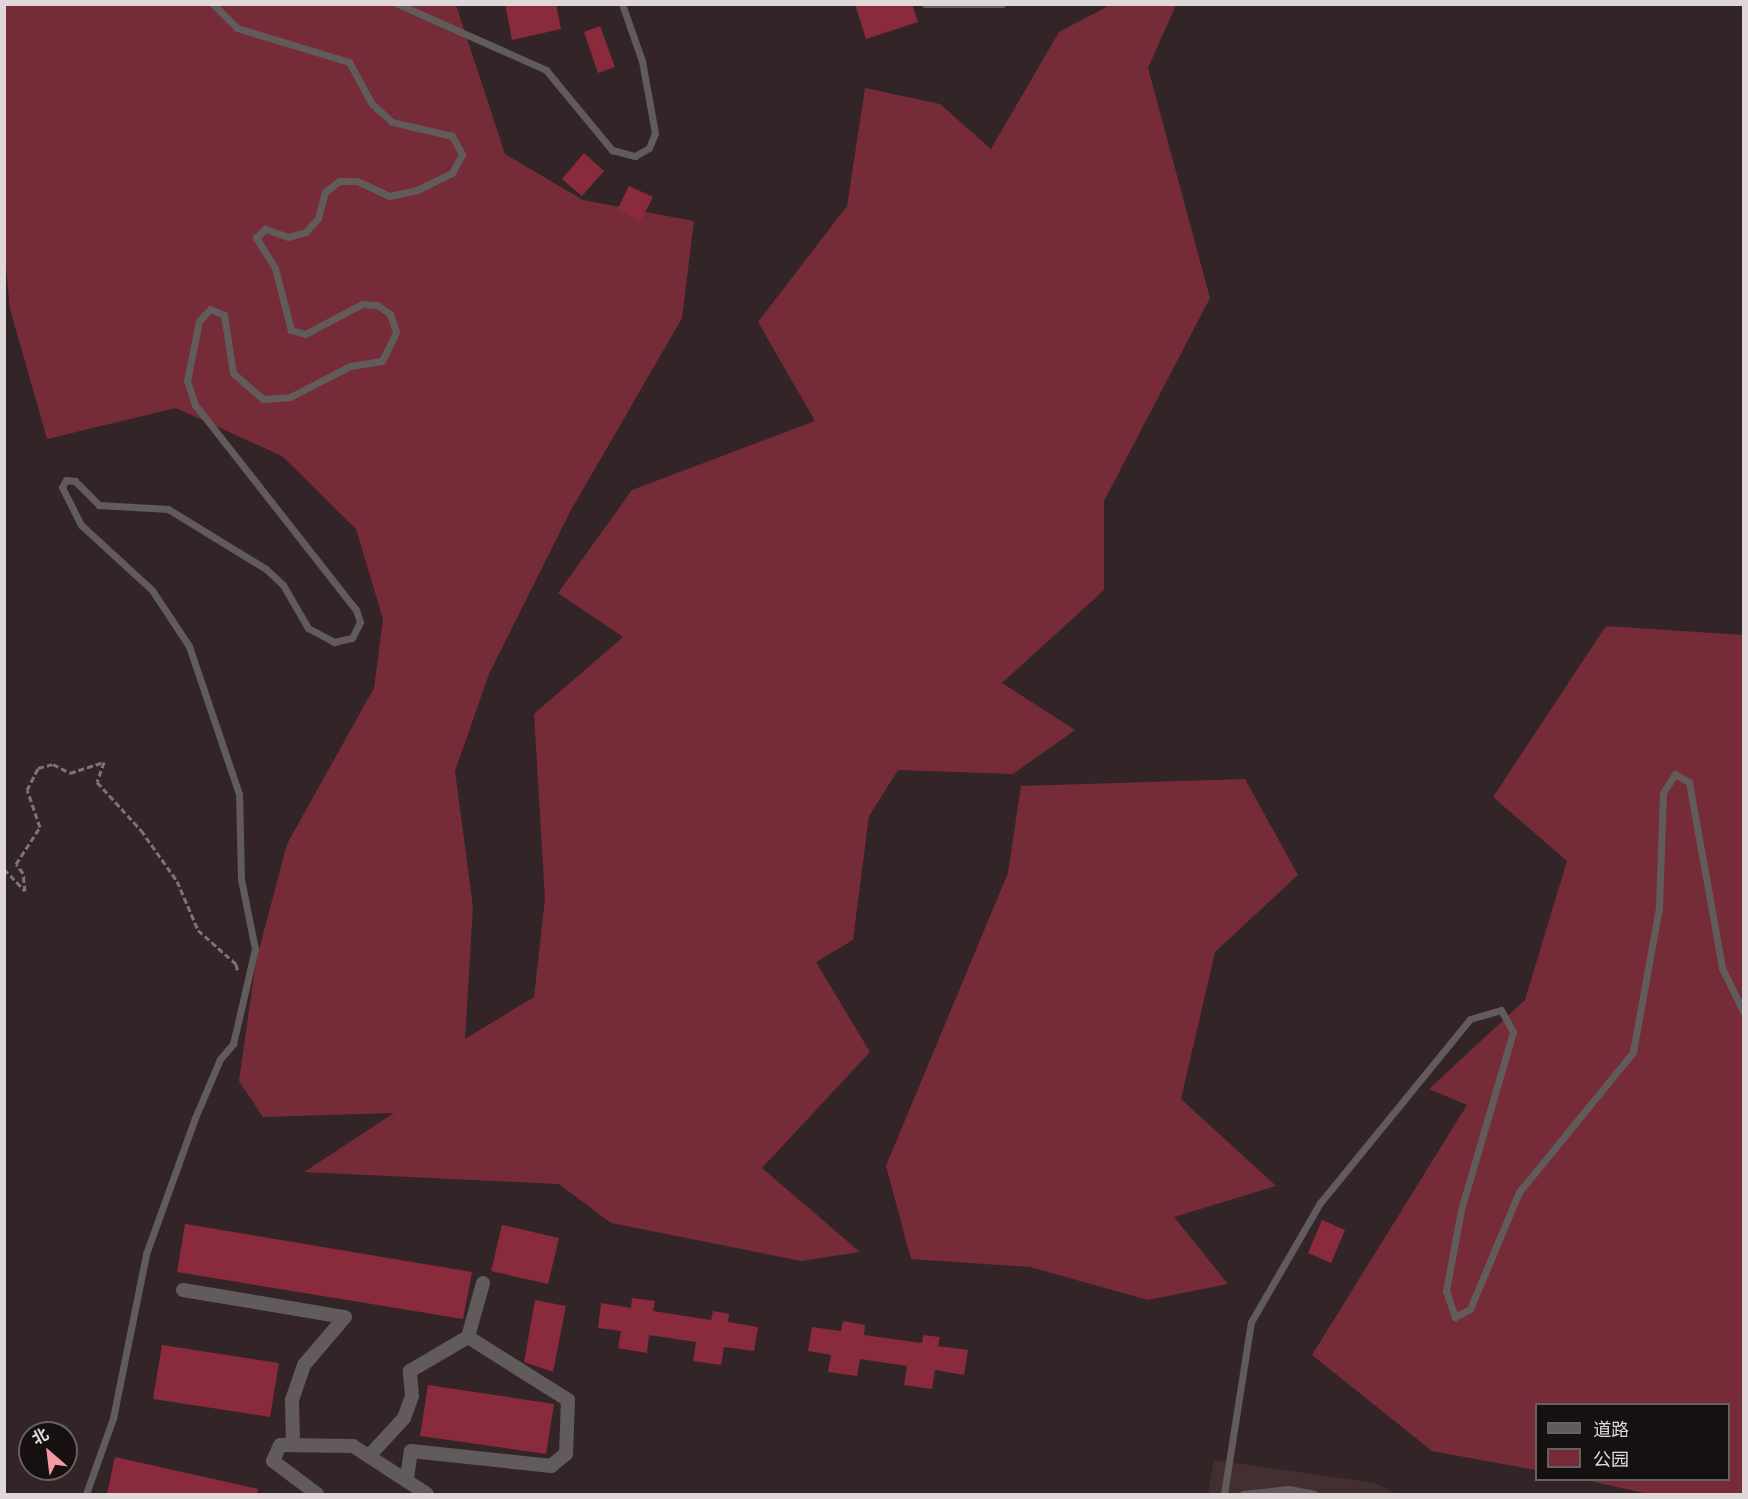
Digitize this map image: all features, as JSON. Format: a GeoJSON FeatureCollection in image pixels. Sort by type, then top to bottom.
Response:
{"type":"FeatureCollection","features":[{"type":"Feature","properties":{"kind":"street"},"geometry":{"type":"LineString","coordinates":[[370,1455],[404,1418],[412,1396],[410,1371],[468,1336],[483,1282]]}},
{"type":"Feature","properties":{"kind":"street"},"geometry":{"type":"LineString","coordinates":[[183,1290],[345,1317],[304,1365],[292,1401],[293,1444]]}},
{"type":"Feature","properties":{"kind":"street"},"geometry":{"type":"LineString","coordinates":[[407,1478],[411,1451],[551,1466],[566,1454],[568,1400],[468,1336]]}},
{"type":"Feature","properties":{"kind":"street"},"geometry":{"type":"LineString","coordinates":[[317,1494],[273,1461],[280,1445],[353,1446],[407,1478],[428,1494]]}},
{"type":"Feature","properties":{"kind":"lane"},"geometry":{"type":"LineString","coordinates":[[86,1494],[113,1418],[146,1254],[195,1118],[220,1059],[233,1044],[255,950],[241,879],[239,794],[189,646],[152,590],[81,525],[62,488],[66,480],[75,481],[99,505],[168,509],[266,569],[283,585],[308,628],[334,642],[352,638],[360,622],[356,610],[195,405],[187,381],[200,317],[210,309],[224,315],[233,373],[263,399],[290,397],[350,366],[382,361],[396,332],[390,314],[378,305],[362,304],[305,334],[291,330],[278,276],[256,238],[269,229],[288,237],[306,232],[318,218],[325,192],[339,181],[357,181],[389,196],[417,190],[452,173],[462,154],[452,135],[392,122],[372,104],[349,62],[237,28],[213,4]]}},
{"type":"Feature","properties":{"kind":"lane"},"geometry":{"type":"LineString","coordinates":[[398,4],[546,70],[612,150],[627,156],[649,148],[655,133],[642,61],[622,4]]}},
{"type":"Feature","properties":{"kind":"lane"},"geometry":{"type":"LineString","coordinates":[[925,4],[1002,4]]}},
{"type":"Feature","properties":{"kind":"lane"},"geometry":{"type":"LineString","coordinates":[[1224,1494],[1251,1322],[1320,1203],[1470,1018],[1501,1010],[1513,1032],[1461,1210],[1446,1291],[1455,1317],[1470,1309],[1519,1192],[1633,1052],[1659,907],[1663,793],[1675,774],[1689,782],[1722,968],[1743,1013]]}},
{"type":"Feature","properties":{"kind":"lane"},"geometry":{"type":"LineString","coordinates":[[1243,1494],[1289,1489],[1314,1494]]}},
{"type":"Feature","properties":{"kind":"path"},"geometry":{"type":"LineString","coordinates":[[4,868],[25,891],[23,873],[16,864],[40,827],[27,790],[38,768],[53,764],[70,772],[104,762],[107,766],[96,782],[119,801],[177,881],[198,930],[236,964],[239,985]]}},
{"type":"Feature","properties":{"kind":"shaded area"},"geometry":{"type":"Polygon","coordinates":[[[1214,1460],[1375,1483],[1397,1494],[1208,1494],[1214,1460]]]}},
{"type":"Feature","properties":{"kind":"green space"},"geometry":{"type":"Polygon","coordinates":[[[4,5],[456,5],[505,154],[583,200],[694,221],[682,318],[570,512],[489,674],[455,771],[473,907],[465,1039],[534,997],[545,899],[534,714],[623,637],[558,593],[632,490],[815,421],[758,322],[847,206],[865,88],[940,104],[991,149],[1059,32],[1110,5],[1176,5],[1148,68],[1210,298],[1104,501],[1104,590],[1002,683],[1075,730],[1013,774],[898,770],[869,816],[853,940],[816,962],[870,1052],[762,1168],[860,1252],[801,1261],[611,1223],[559,1184],[304,1172],[394,1113],[263,1117],[239,1081],[256,961],[287,844],[374,688],[383,619],[356,529],[282,456],[176,408],[47,439],[10,309],[4,245],[4,5]]]}},
{"type":"Feature","properties":{"kind":"green space"},"geometry":{"type":"Polygon","coordinates":[[[1606,626],[1743,635],[1743,1494],[1648,1494],[1590,1481],[1730,1481],[1730,1403],[1535,1403],[1535,1470],[1432,1451],[1312,1355],[1467,1105],[1429,1089],[1525,1000],[1567,861],[1493,797],[1606,626]]]}},
{"type":"Feature","properties":{"kind":"green space"},"geometry":{"type":"Polygon","coordinates":[[[1245,779],[1298,875],[1215,952],[1181,1099],[1276,1186],[1174,1217],[1228,1284],[1148,1300],[1030,1267],[911,1259],[886,1166],[1008,873],[1021,786],[1245,779]]]}},
{"type":"Feature","properties":{"kind":"building"},"geometry":{"type":"Polygon","coordinates":[[[505,4],[556,4],[561,29],[512,40],[505,4]]]}},
{"type":"Feature","properties":{"kind":"building"},"geometry":{"type":"Polygon","coordinates":[[[855,4],[912,4],[918,22],[866,39],[855,4]]]}},
{"type":"Feature","properties":{"kind":"building"},"geometry":{"type":"Polygon","coordinates":[[[600,26],[615,67],[598,73],[584,32],[600,26]]]}},
{"type":"Feature","properties":{"kind":"building"},"geometry":{"type":"Polygon","coordinates":[[[584,153],[604,171],[582,196],[562,179],[584,153]]]}},
{"type":"Feature","properties":{"kind":"building"},"geometry":{"type":"Polygon","coordinates":[[[629,186],[653,197],[641,221],[617,210],[629,186]]]}},
{"type":"Feature","properties":{"kind":"building"},"geometry":{"type":"Polygon","coordinates":[[[1322,1220],[1345,1230],[1331,1263],[1308,1253],[1322,1220]]]}},
{"type":"Feature","properties":{"kind":"building"},"geometry":{"type":"Polygon","coordinates":[[[185,1224],[472,1272],[463,1319],[177,1272],[185,1224]]]}},
{"type":"Feature","properties":{"kind":"building"},"geometry":{"type":"Polygon","coordinates":[[[502,1225],[559,1238],[548,1284],[491,1271],[502,1225]]]}},
{"type":"Feature","properties":{"kind":"building"},"geometry":{"type":"Polygon","coordinates":[[[632,1298],[655,1301],[653,1311],[711,1320],[713,1311],[729,1314],[728,1322],[758,1327],[754,1351],[724,1347],[721,1365],[693,1361],[696,1342],[649,1335],[647,1353],[618,1348],[621,1331],[598,1328],[601,1303],[631,1308],[632,1298]]]}},
{"type":"Feature","properties":{"kind":"building"},"geometry":{"type":"Polygon","coordinates":[[[535,1300],[566,1306],[553,1372],[524,1362],[535,1300]]]}},
{"type":"Feature","properties":{"kind":"building"},"geometry":{"type":"Polygon","coordinates":[[[843,1321],[865,1325],[864,1335],[922,1343],[923,1335],[940,1337],[938,1346],[968,1350],[964,1375],[935,1370],[932,1389],[904,1385],[907,1366],[860,1359],[857,1376],[828,1372],[831,1355],[808,1351],[812,1327],[841,1331],[843,1321]]]}},
{"type":"Feature","properties":{"kind":"building"},"geometry":{"type":"Polygon","coordinates":[[[162,1345],[279,1363],[270,1417],[153,1399],[162,1345]]]}},
{"type":"Feature","properties":{"kind":"building"},"geometry":{"type":"Polygon","coordinates":[[[428,1385],[554,1404],[546,1454],[420,1436],[428,1385]]]}},
{"type":"Feature","properties":{"kind":"building"},"geometry":{"type":"Polygon","coordinates":[[[115,1457],[258,1489],[257,1494],[107,1494],[115,1457]]]}}]}
